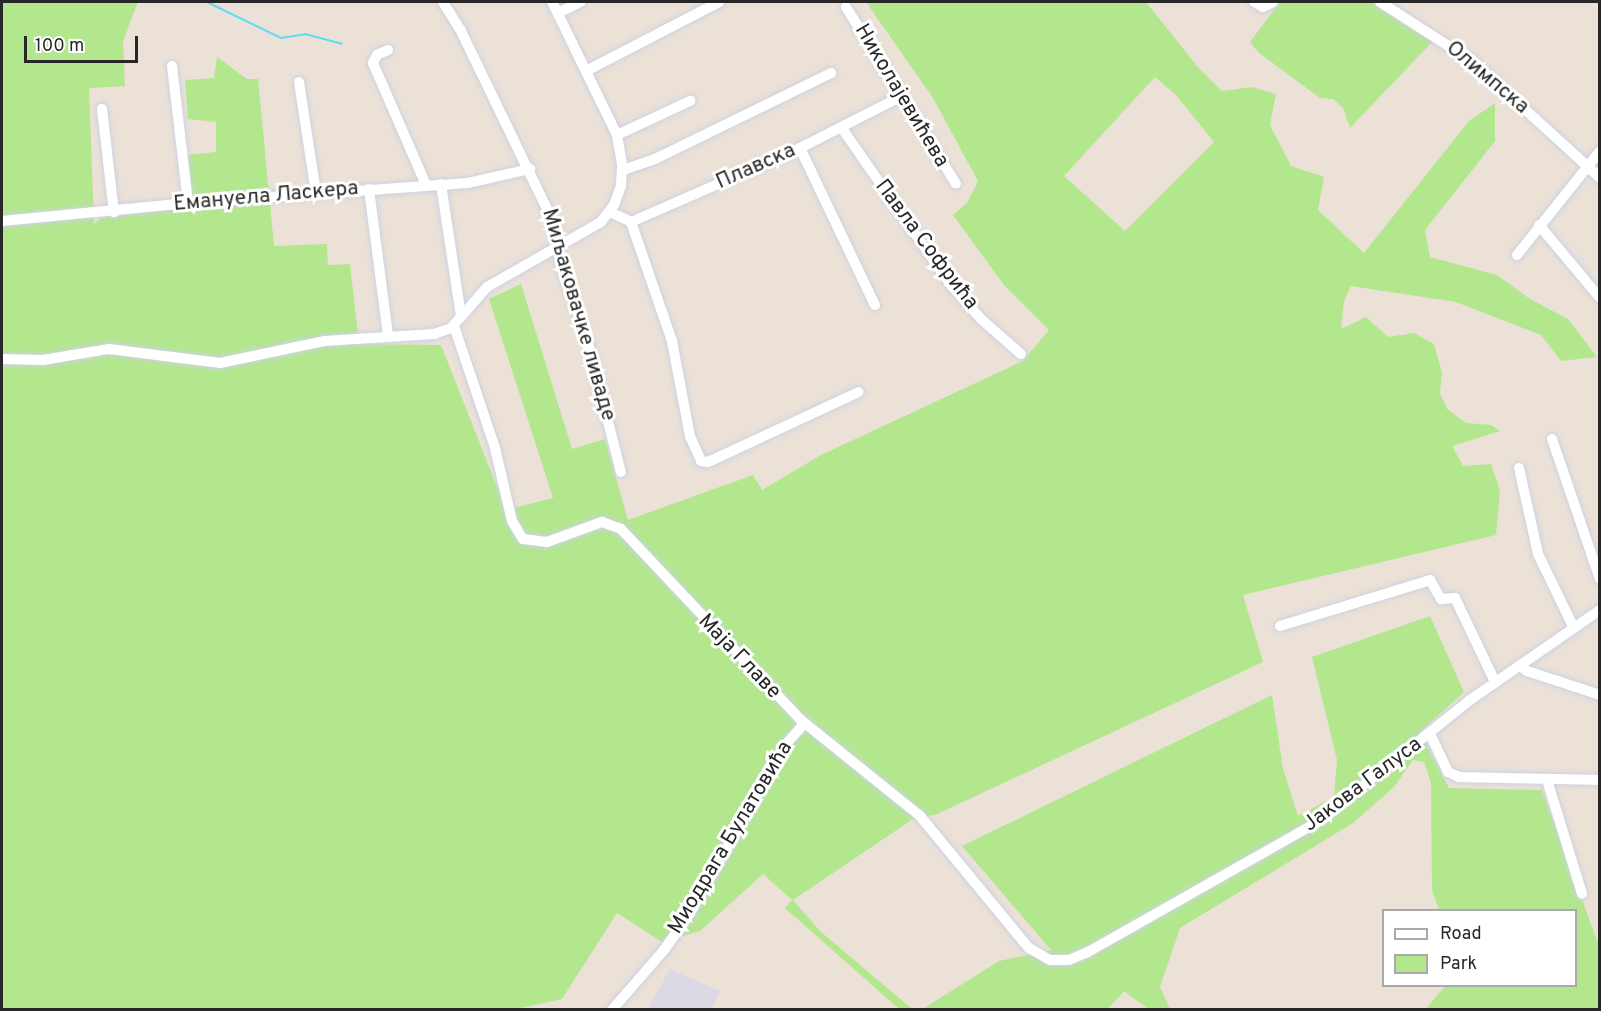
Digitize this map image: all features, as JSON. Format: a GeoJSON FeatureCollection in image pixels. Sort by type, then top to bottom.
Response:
{"type":"FeatureCollection","features":[{"type":"Feature","properties":{"kind":"street","name":"Миљаковачке ливаде"},"geometry":{"type":"LineString","coordinates":[[443,2],[530,168],[556,228],[560,263],[588,343],[621,472]]}},
{"type":"Feature","properties":{"kind":"street"},"geometry":{"type":"LineString","coordinates":[[2,359],[43,360],[109,349],[219,363],[314,342],[388,335],[434,334],[454,326],[475,297],[502,277],[590,230],[610,212],[623,170],[616,135],[552,2]]}},
{"type":"Feature","properties":{"kind":"street"},"geometry":{"type":"LineString","coordinates":[[558,14],[581,2]]}},
{"type":"Feature","properties":{"kind":"street"},"geometry":{"type":"LineString","coordinates":[[586,71],[719,2]]}},
{"type":"Feature","properties":{"kind":"street","name":"Олимпска"},"geometry":{"type":"LineString","coordinates":[[1380,2],[1472,61],[1588,164],[1599,178]]}},
{"type":"Feature","properties":{"kind":"street","name":"Николајевићева"},"geometry":{"type":"LineString","coordinates":[[846,7],[956,184]]}},
{"type":"Feature","properties":{"kind":"street"},"geometry":{"type":"LineString","coordinates":[[388,50],[377,55],[373,63],[426,186]]}},
{"type":"Feature","properties":{"kind":"street"},"geometry":{"type":"LineString","coordinates":[[172,66],[188,203]]}},
{"type":"Feature","properties":{"kind":"street"},"geometry":{"type":"LineString","coordinates":[[623,170],[655,159],[831,73]]}},
{"type":"Feature","properties":{"kind":"street"},"geometry":{"type":"LineString","coordinates":[[299,82],[316,193]]}},
{"type":"Feature","properties":{"kind":"street","name":"Плавска"},"geometry":{"type":"LineString","coordinates":[[632,222],[800,148],[900,96]]}},
{"type":"Feature","properties":{"kind":"street"},"geometry":{"type":"LineString","coordinates":[[616,135],[690,101]]}},
{"type":"Feature","properties":{"kind":"street"},"geometry":{"type":"LineString","coordinates":[[102,109],[114,212]]}},
{"type":"Feature","properties":{"kind":"street","name":"Павла Софрића"},"geometry":{"type":"LineString","coordinates":[[841,128],[951,285],[981,319],[1022,354]]}},
{"type":"Feature","properties":{"kind":"street"},"geometry":{"type":"LineString","coordinates":[[800,148],[874,305]]}},
{"type":"Feature","properties":{"kind":"street"},"geometry":{"type":"LineString","coordinates":[[1517,255],[1599,151]]}},
{"type":"Feature","properties":{"kind":"street","name":"Емануела Ласкера"},"geometry":{"type":"LineString","coordinates":[[2,221],[114,212],[188,203],[253,201],[316,193],[476,182],[530,168]]}},
{"type":"Feature","properties":{"kind":"street"},"geometry":{"type":"LineString","coordinates":[[441,184],[461,316]]}},
{"type":"Feature","properties":{"kind":"street"},"geometry":{"type":"LineString","coordinates":[[369,189],[388,335]]}},
{"type":"Feature","properties":{"kind":"street"},"geometry":{"type":"LineString","coordinates":[[610,212],[632,222],[675,350],[690,436],[701,461],[708,462],[859,392]]}},
{"type":"Feature","properties":{"kind":"street"},"geometry":{"type":"LineString","coordinates":[[1539,225],[1599,298]]}},
{"type":"Feature","properties":{"kind":"street","name":"Маја Главе"},"geometry":{"type":"LineString","coordinates":[[454,326],[479,396],[508,507],[519,535],[528,542],[541,543],[594,523],[617,526],[805,723],[920,816],[1036,954],[1050,960],[1069,960],[1112,939]]}},
{"type":"Feature","properties":{"kind":"street"},"geometry":{"type":"LineString","coordinates":[[1552,439],[1599,579]]}},
{"type":"Feature","properties":{"kind":"street"},"geometry":{"type":"LineString","coordinates":[[1519,468],[1538,554],[1574,628]]}},
{"type":"Feature","properties":{"kind":"street"},"geometry":{"type":"LineString","coordinates":[[1280,626],[1430,580],[1441,599],[1455,598],[1496,682]]}},
{"type":"Feature","properties":{"kind":"street","name":"Јакова Галуса"},"geometry":{"type":"LineString","coordinates":[[1112,939],[1316,823],[1496,682],[1599,610]]}},
{"type":"Feature","properties":{"kind":"street"},"geometry":{"type":"LineString","coordinates":[[1520,666],[1527,671],[1599,695]]}},
{"type":"Feature","properties":{"kind":"street","name":"Миодрага Булатовића"},"geometry":{"type":"LineString","coordinates":[[612,1010],[664,950],[690,913],[786,744],[805,723]]}},
{"type":"Feature","properties":{"kind":"street"},"geometry":{"type":"LineString","coordinates":[[1430,734],[1450,774],[1476,780],[1599,780]]}},
{"type":"Feature","properties":{"kind":"street"},"geometry":{"type":"LineString","coordinates":[[1547,780],[1582,894]]}},
{"type":"Feature","properties":{"kind":"shaded area"},"geometry":{"type":"Polygon","coordinates":[[[670,969],[720,991],[712,1009],[648,1009],[670,969]]]}},
{"type":"Feature","properties":{"kind":"green space"},"geometry":{"type":"Polygon","coordinates":[[[2,2],[138,2],[123,41],[125,86],[89,88],[94,224],[101,218],[192,207],[187,155],[216,152],[216,122],[188,119],[185,80],[214,78],[217,57],[247,79],[258,79],[274,246],[327,244],[328,265],[350,264],[359,344],[441,345],[506,510],[553,498],[489,299],[521,284],[572,449],[605,439],[628,520],[753,475],[762,490],[821,455],[1023,361],[1049,330],[1004,285],[953,215],[967,203],[978,181],[933,98],[866,2],[1146,2],[1197,66],[1222,91],[1252,87],[1276,94],[1270,125],[1291,166],[1324,177],[1318,210],[1364,253],[1469,121],[1495,103],[1495,141],[1425,230],[1430,257],[1497,275],[1530,299],[1568,319],[1597,357],[1561,361],[1541,335],[1456,302],[1351,286],[1344,301],[1341,329],[1366,317],[1388,337],[1414,333],[1434,344],[1442,373],[1440,393],[1447,409],[1466,423],[1491,425],[1500,431],[1452,446],[1463,466],[1491,464],[1500,491],[1496,535],[1243,595],[1263,662],[935,815],[916,817],[793,900],[820,931],[912,1009],[899,1009],[785,908],[792,900],[763,874],[700,931],[662,942],[617,913],[562,999],[516,1009],[2,1010],[2,2]],[[1155,77],[1064,176],[1125,231],[1214,142],[1176,95],[1155,77]]]}},
{"type":"Feature","properties":{"kind":"green space"},"geometry":{"type":"Polygon","coordinates":[[[1280,2],[1372,2],[1433,41],[1350,128],[1343,108],[1333,99],[1320,98],[1259,53],[1250,42],[1280,2]]]}},
{"type":"Feature","properties":{"kind":"green space"},"geometry":{"type":"Polygon","coordinates":[[[1430,616],[1464,692],[1420,732],[1449,788],[1542,790],[1599,946],[1599,1009],[1426,1009],[1444,987],[1577,987],[1577,909],[1439,909],[1432,890],[1431,783],[1424,762],[1413,760],[1394,787],[1353,823],[1180,928],[1160,987],[1170,1009],[1148,1009],[1124,991],[1108,1009],[921,1010],[999,961],[1051,950],[962,846],[1272,695],[1283,769],[1298,816],[1334,797],[1337,760],[1312,657],[1430,616]]]}},
{"type":"Feature","properties":{"kind":"waterway"},"geometry":{"type":"LineString","coordinates":[[207,2],[281,38],[305,34],[342,44]]}}]}
